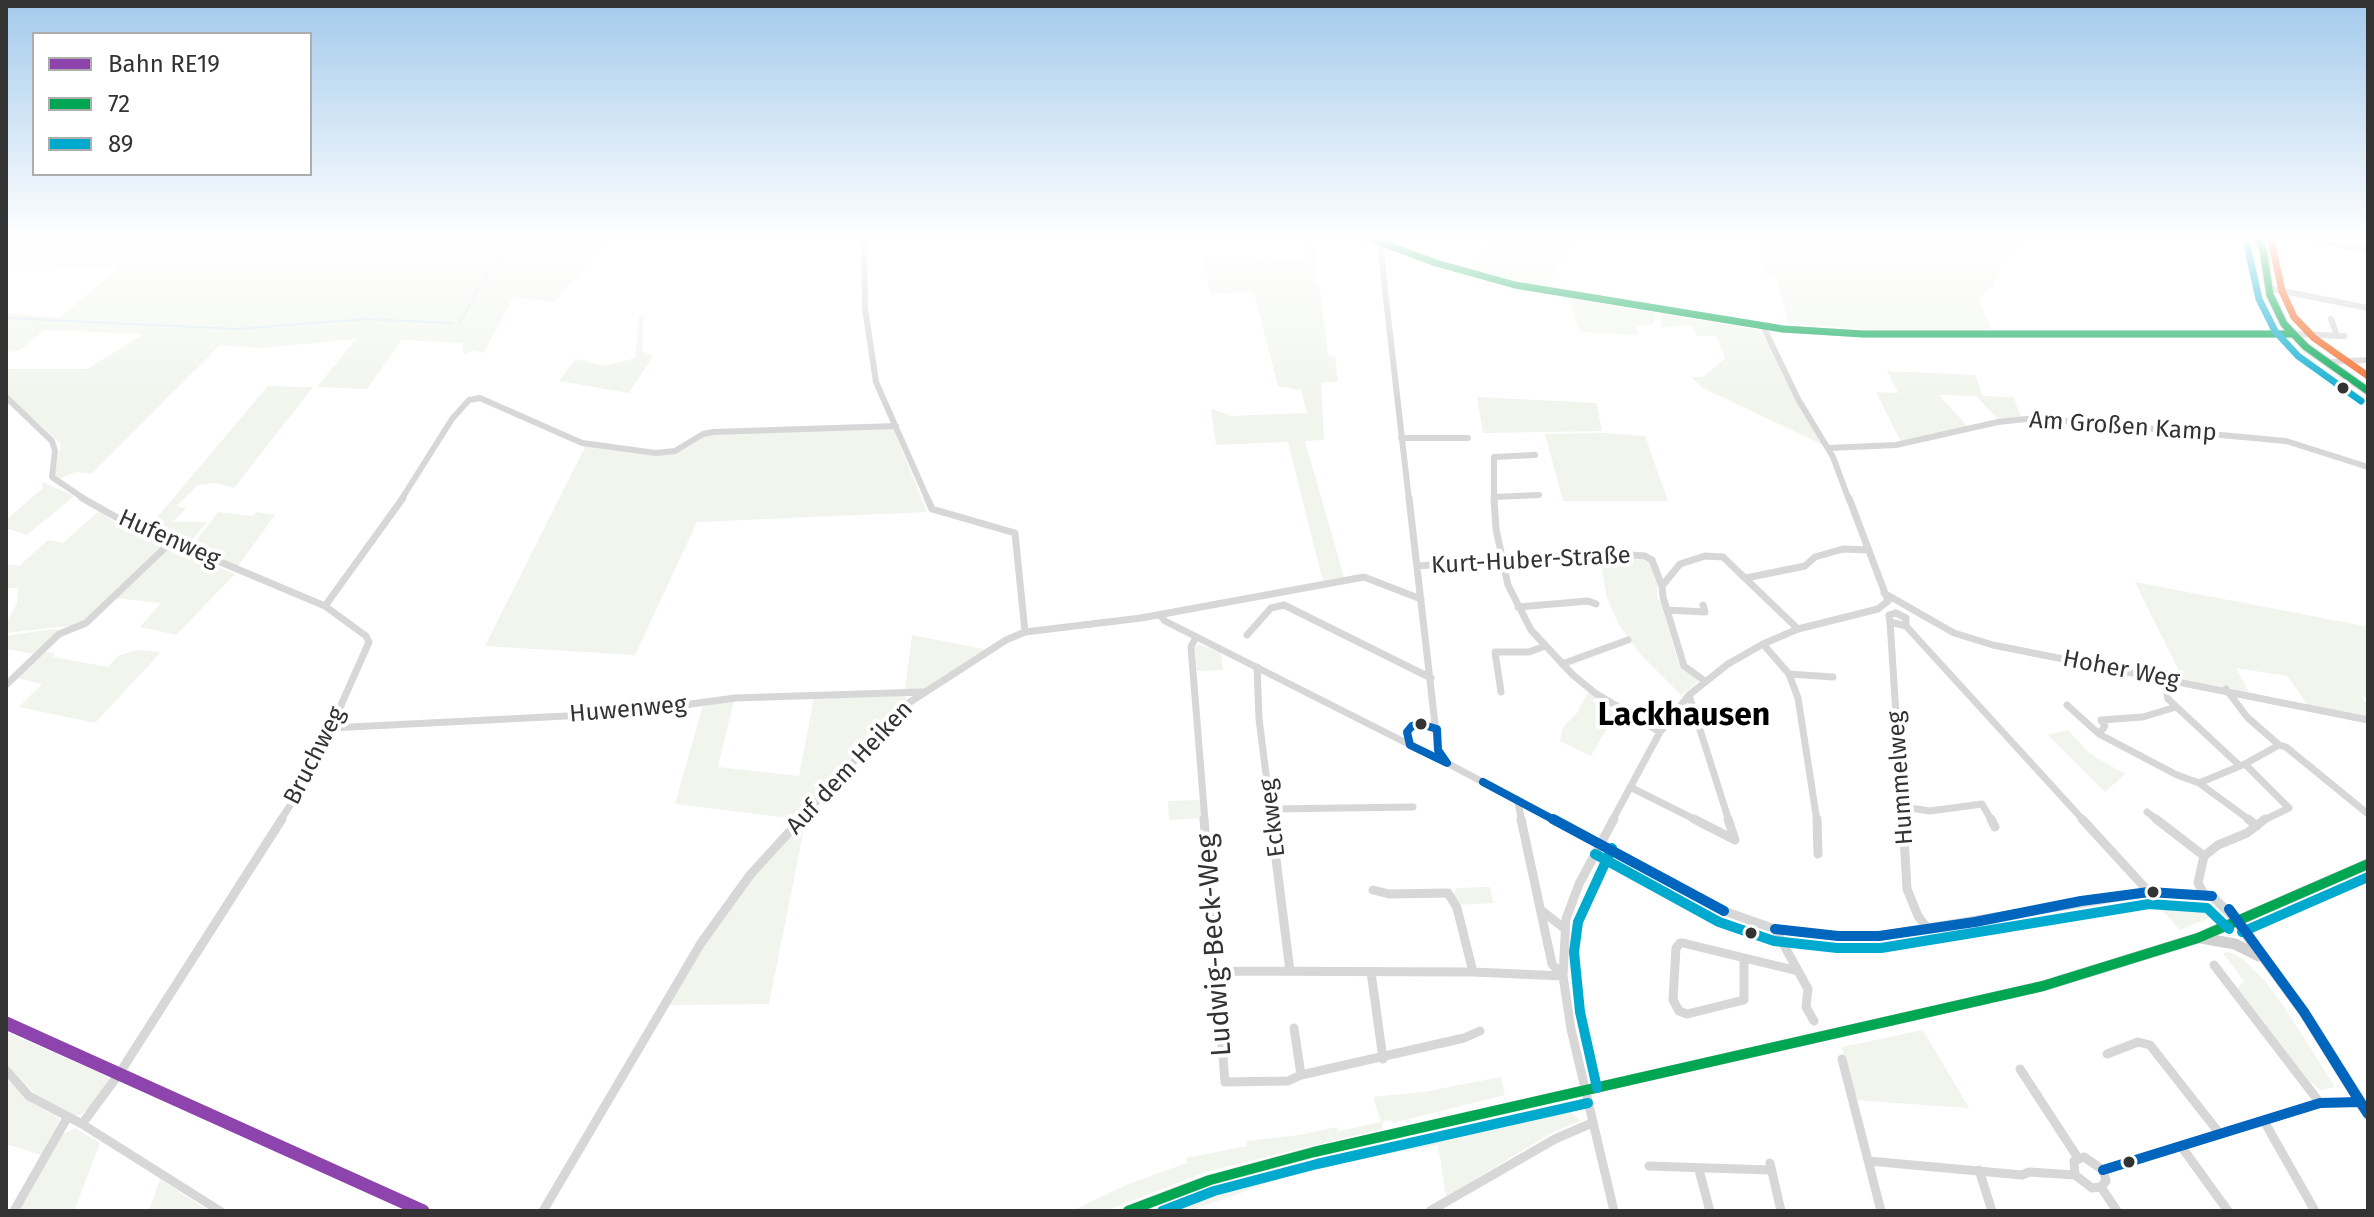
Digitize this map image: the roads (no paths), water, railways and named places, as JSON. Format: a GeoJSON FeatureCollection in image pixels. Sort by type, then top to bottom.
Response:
{"type":"FeatureCollection","features":[{"type":"Feature","properties":{"kind":"main road"},"geometry":{"type":"LineString","coordinates":[[1580,296],[1763,326],[1863,334],[2292,334]]}},
{"type":"Feature","properties":{"kind":"main road"},"geometry":{"type":"LineString","coordinates":[[2271,296],[2279,317],[2292,334],[2368,391]]}},
{"type":"Feature","properties":{"kind":"main road"},"geometry":{"type":"LineString","coordinates":[[1128,1211],[1210,1180],[1314,1152],[1999,997],[2121,964],[2198,938],[2368,864]]}},
{"type":"Feature","properties":{"kind":"main road"},"geometry":{"type":"LineString","coordinates":[[2237,921],[2304,1012],[2368,1114]]}},
{"type":"Feature","properties":{"kind":"main road"},"geometry":{"type":"LineString","coordinates":[[2198,938],[2235,944],[2266,959]]}},
{"type":"Feature","properties":{"kind":"street"},"geometry":{"type":"LineString","coordinates":[[865,296],[876,382],[932,509],[1015,533],[1025,632]]}},
{"type":"Feature","properties":{"kind":"street"},"geometry":{"type":"LineString","coordinates":[[1386,296],[1438,750],[1447,763]]}},
{"type":"Feature","properties":{"kind":"street"},"geometry":{"type":"LineString","coordinates":[[2308,296],[2368,308]]}},
{"type":"Feature","properties":{"kind":"street"},"geometry":{"type":"LineString","coordinates":[[2292,334],[2340,336],[2331,319]]}},
{"type":"Feature","properties":{"kind":"street"},"geometry":{"type":"LineString","coordinates":[[1614,1211],[1568,1014],[1563,976],[1565,929],[1579,884],[1660,732],[1689,695],[1736,658],[1763,644],[1798,629],[1886,606],[1888,601],[1829,448],[1793,391],[1763,326]]}},
{"type":"Feature","properties":{"kind":"street"},"geometry":{"type":"LineString","coordinates":[[2329,362],[2366,360]]}},
{"type":"Feature","properties":{"kind":"street","name":"Hufenweg"},"geometry":{"type":"LineString","coordinates":[[6,397],[52,441],[55,451],[51,471],[55,482],[123,521],[325,606]]}},
{"type":"Feature","properties":{"kind":"street"},"geometry":{"type":"LineString","coordinates":[[325,606],[417,478],[452,419],[469,400],[480,398],[582,443],[656,453],[675,451],[703,434],[713,432],[896,426]]}},
{"type":"Feature","properties":{"kind":"street","name":"Am Großen Kamp"},"geometry":{"type":"LineString","coordinates":[[1829,448],[1896,445],[1998,422],[2036,418],[2286,441],[2368,467]]}},
{"type":"Feature","properties":{"kind":"street"},"geometry":{"type":"LineString","coordinates":[[1401,438],[1468,438]]}},
{"type":"Feature","properties":{"kind":"street"},"geometry":{"type":"LineString","coordinates":[[1535,455],[1494,457],[1494,497],[1508,585],[1518,607],[1545,646],[1562,664],[1595,693],[1660,732]]}},
{"type":"Feature","properties":{"kind":"street"},"geometry":{"type":"LineString","coordinates":[[1494,497],[1539,495]]}},
{"type":"Feature","properties":{"kind":"street"},"geometry":{"type":"LineString","coordinates":[[6,685],[59,634],[86,623],[171,542]]}},
{"type":"Feature","properties":{"kind":"street"},"geometry":{"type":"LineString","coordinates":[[1746,578],[1805,566],[1815,557],[1843,549],[1869,550]]}},
{"type":"Feature","properties":{"kind":"street","name":"Kurt-Huber-Straße"},"geometry":{"type":"LineString","coordinates":[[1417,566],[1600,553],[1645,556],[1652,560],[1662,586]]}},
{"type":"Feature","properties":{"kind":"street"},"geometry":{"type":"LineString","coordinates":[[1705,681],[1684,666],[1667,610],[1662,586],[1680,564],[1717,555],[1746,578],[1798,629]]}},
{"type":"Feature","properties":{"kind":"street","name":"Auf dem Heiken"},"geometry":{"type":"LineString","coordinates":[[543,1211],[701,943],[728,904],[750,875],[907,704],[1006,640],[1025,632],[1160,615],[1364,577],[1421,599]]}},
{"type":"Feature","properties":{"kind":"street","name":"Hoher Weg"},"geometry":{"type":"LineString","coordinates":[[1884,593],[1960,635],[2015,650],[2226,689],[2368,720]]}},
{"type":"Feature","properties":{"kind":"street"},"geometry":{"type":"LineString","coordinates":[[1518,607],[1588,601],[1596,604]]}},
{"type":"Feature","properties":{"kind":"street"},"geometry":{"type":"LineString","coordinates":[[1247,635],[1271,608],[1284,605],[1431,678]]}},
{"type":"Feature","properties":{"kind":"street"},"geometry":{"type":"LineString","coordinates":[[1667,610],[1705,612],[1703,605]]}},
{"type":"Feature","properties":{"kind":"street","name":"Bruchweg"},"geometry":{"type":"LineString","coordinates":[[82,1124],[124,1067],[311,773],[369,642],[366,636],[325,606]]}},
{"type":"Feature","properties":{"kind":"street"},"geometry":{"type":"LineString","coordinates":[[1906,626],[1906,618],[1896,613],[1889,615],[1890,622],[1906,626],[2149,892]]}},
{"type":"Feature","properties":{"kind":"street"},"geometry":{"type":"LineString","coordinates":[[1160,615],[1165,621],[1601,843],[1724,911],[1775,929],[1838,936],[1879,936],[2149,892],[2204,894],[2220,900],[2237,921]]}},
{"type":"Feature","properties":{"kind":"street","name":"Hummelweg"},"geometry":{"type":"LineString","coordinates":[[1890,622],[1907,889],[1918,916],[1928,929]]}},
{"type":"Feature","properties":{"kind":"street","name":"Ludwig-Beck-Weg"},"geometry":{"type":"LineString","coordinates":[[1196,637],[1191,647],[1225,1082],[1288,1081],[1301,1075]]}},
{"type":"Feature","properties":{"kind":"street"},"geometry":{"type":"LineString","coordinates":[[1562,664],[1628,640]]}},
{"type":"Feature","properties":{"kind":"street"},"geometry":{"type":"LineString","coordinates":[[1763,644],[1789,674],[1798,698],[1816,803],[1818,854]]}},
{"type":"Feature","properties":{"kind":"street"},"geometry":{"type":"LineString","coordinates":[[1501,692],[1495,652],[1529,652],[1545,646]]}},
{"type":"Feature","properties":{"kind":"street","name":"Eckweg"},"geometry":{"type":"LineString","coordinates":[[1257,667],[1259,719],[1290,971]]}},
{"type":"Feature","properties":{"kind":"street"},"geometry":{"type":"LineString","coordinates":[[1789,674],[1833,677]]}},
{"type":"Feature","properties":{"kind":"street"},"geometry":{"type":"LineString","coordinates":[[2163,677],[2168,699],[2289,808],[2270,815],[2257,826],[2218,845],[2204,856],[2198,883],[2204,894]]}},
{"type":"Feature","properties":{"kind":"street"},"geometry":{"type":"LineString","coordinates":[[2226,689],[2247,717],[2368,814]]}},
{"type":"Feature","properties":{"kind":"street","name":"Huwenweg"},"geometry":{"type":"LineString","coordinates":[[331,728],[625,713],[735,698],[925,692]]}},
{"type":"Feature","properties":{"kind":"street"},"geometry":{"type":"LineString","coordinates":[[1630,787],[1735,840],[1689,695]]}},
{"type":"Feature","properties":{"kind":"street"},"geometry":{"type":"LineString","coordinates":[[2067,705],[2099,734],[2177,775],[2199,783],[2257,826]]}},
{"type":"Feature","properties":{"kind":"street"},"geometry":{"type":"LineString","coordinates":[[2087,724],[2143,717],[2176,707]]}},
{"type":"Feature","properties":{"kind":"street"},"geometry":{"type":"LineString","coordinates":[[2099,734],[2105,726],[2104,720]]}},
{"type":"Feature","properties":{"kind":"street"},"geometry":{"type":"LineString","coordinates":[[2199,783],[2279,745]]}},
{"type":"Feature","properties":{"kind":"street"},"geometry":{"type":"LineString","coordinates":[[1517,799],[1552,964],[1563,976]]}},
{"type":"Feature","properties":{"kind":"street"},"geometry":{"type":"LineString","coordinates":[[1903,807],[1930,811],[1982,804],[1995,827]]}},
{"type":"Feature","properties":{"kind":"street"},"geometry":{"type":"LineString","coordinates":[[1272,809],[1413,807]]}},
{"type":"Feature","properties":{"kind":"street"},"geometry":{"type":"LineString","coordinates":[[2147,812],[2204,856]]}},
{"type":"Feature","properties":{"kind":"street"},"geometry":{"type":"LineString","coordinates":[[1373,890],[1389,894],[1448,893],[1457,908],[1473,972]]}},
{"type":"Feature","properties":{"kind":"street"},"geometry":{"type":"LineString","coordinates":[[1540,909],[1565,929]]}},
{"type":"Feature","properties":{"kind":"street"},"geometry":{"type":"LineString","coordinates":[[1775,929],[1808,989],[1806,1007],[1814,1021]]}},
{"type":"Feature","properties":{"kind":"street"},"geometry":{"type":"LineString","coordinates":[[1744,958],[1744,1000],[1687,1014],[1679,1011],[1673,1000],[1677,945],[1683,943],[1798,971]]}},
{"type":"Feature","properties":{"kind":"street"},"geometry":{"type":"LineString","coordinates":[[2214,965],[2320,1103]]}},
{"type":"Feature","properties":{"kind":"street"},"geometry":{"type":"LineString","coordinates":[[1217,971],[1473,972],[1563,976]]}},
{"type":"Feature","properties":{"kind":"street"},"geometry":{"type":"LineString","coordinates":[[1371,972],[1383,1059]]}},
{"type":"Feature","properties":{"kind":"street"},"geometry":{"type":"LineString","coordinates":[[1294,1028],[1301,1075],[1383,1059],[1480,1031]]}},
{"type":"Feature","properties":{"kind":"street"},"geometry":{"type":"LineString","coordinates":[[2107,1054],[2138,1042],[2150,1045],[2220,1134]]}},
{"type":"Feature","properties":{"kind":"street"},"geometry":{"type":"LineString","coordinates":[[1842,1059],[1881,1211]]}},
{"type":"Feature","properties":{"kind":"street"},"geometry":{"type":"LineString","coordinates":[[2020,1069],[2078,1158]]}},
{"type":"Feature","properties":{"kind":"street"},"geometry":{"type":"LineString","coordinates":[[6,1070],[29,1096],[82,1124],[220,1211]]}},
{"type":"Feature","properties":{"kind":"street"},"geometry":{"type":"LineString","coordinates":[[2103,1170],[2320,1103],[2360,1102]]}},
{"type":"Feature","properties":{"kind":"street"},"geometry":{"type":"LineString","coordinates":[[14,1211],[67,1118]]}},
{"type":"Feature","properties":{"kind":"street"},"geometry":{"type":"LineString","coordinates":[[2264,1121],[2315,1211]]}},
{"type":"Feature","properties":{"kind":"street"},"geometry":{"type":"LineString","coordinates":[[1430,1211],[1555,1139],[1592,1123]]}},
{"type":"Feature","properties":{"kind":"street"},"geometry":{"type":"LineString","coordinates":[[2181,1146],[2228,1211]]}},
{"type":"Feature","properties":{"kind":"street"},"geometry":{"type":"LineString","coordinates":[[1869,1161],[2022,1175],[2029,1172],[2075,1175],[2092,1188],[2101,1187],[2106,1181],[2103,1170],[2091,1159],[2078,1158]]}},
{"type":"Feature","properties":{"kind":"street"},"geometry":{"type":"LineString","coordinates":[[2075,1175],[2073,1167],[2078,1158]]}},
{"type":"Feature","properties":{"kind":"street"},"geometry":{"type":"LineString","coordinates":[[1649,1166],[1699,1170],[1770,1166],[1781,1211]]}},
{"type":"Feature","properties":{"kind":"street"},"geometry":{"type":"LineString","coordinates":[[1699,1170],[1710,1211]]}},
{"type":"Feature","properties":{"kind":"street"},"geometry":{"type":"LineString","coordinates":[[1979,1170],[1992,1211]]}},
{"type":"Feature","properties":{"kind":"street"},"geometry":{"type":"LineString","coordinates":[[2101,1187],[2117,1211]]}},
{"type":"Feature","properties":{"kind":"waterway"},"geometry":{"type":"LineString","coordinates":[[460,322],[474,296]]}},
{"type":"Feature","properties":{"kind":"waterway"},"geometry":{"type":"LineString","coordinates":[[6,318],[236,329],[365,319],[453,323]]}},
{"type":"Feature","properties":{"kind":"rail line","name":"RE19"},"geometry":{"type":"LineString","coordinates":[[6,1023],[423,1211]]}},
{"type":"Feature","properties":{"kind":"district","name":"Lackhausen"},"geometry":{"type":"Point","coordinates":[1684,716]}}]}
